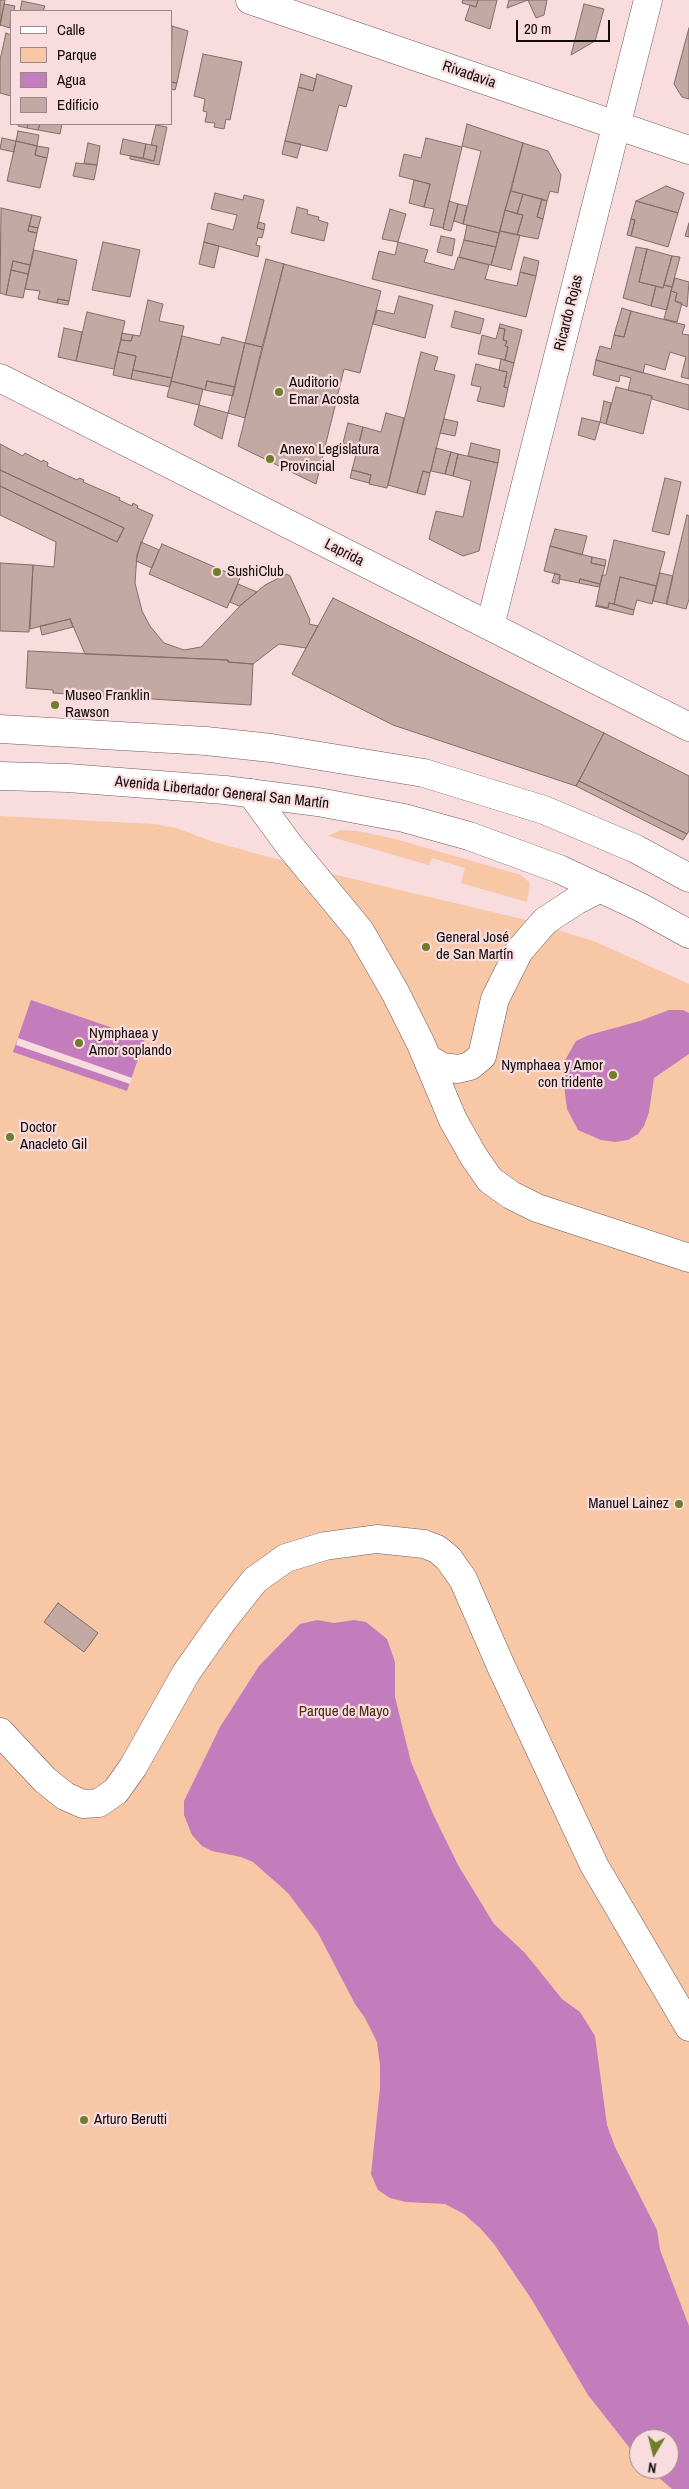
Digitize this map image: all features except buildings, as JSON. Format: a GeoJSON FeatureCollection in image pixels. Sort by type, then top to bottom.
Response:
{"type":"FeatureCollection","features":[{"type":"Feature","properties":{"kind":"street","name":"Rivadavia"},"geometry":{"type":"LineString","coordinates":[[250,0],[689,150]]}},
{"type":"Feature","properties":{"kind":"street","name":"Ricardo Rojas"},"geometry":{"type":"LineString","coordinates":[[490,626],[648,0]]}},
{"type":"Feature","properties":{"kind":"street","name":"Laprida"},"geometry":{"type":"LineString","coordinates":[[0,378],[689,727]]}},
{"type":"Feature","properties":{"kind":"street"},"geometry":{"type":"LineString","coordinates":[[0,729],[187,740],[271,748],[424,773],[544,810],[636,849],[689,878]]}},
{"type":"Feature","properties":{"kind":"street","name":"Avenida Libertador General San Martín"},"geometry":{"type":"LineString","coordinates":[[0,776],[186,786],[318,802],[404,818],[524,855],[602,888],[689,934]]}},
{"type":"Feature","properties":{"kind":"street"},"geometry":{"type":"LineString","coordinates":[[251,793],[289,845],[360,931],[395,992],[428,1058],[453,1120],[474,1157],[490,1180],[511,1195],[537,1208],[689,1258]]}},
{"type":"Feature","properties":{"kind":"street"},"geometry":{"type":"LineString","coordinates":[[428,1058],[442,1067],[458,1069],[470,1066],[482,1056],[495,999],[519,951],[545,921],[566,906],[602,888]]}},
{"type":"Feature","properties":{"kind":"street"},"geometry":{"type":"LineString","coordinates":[[0,1732],[45,1780],[64,1796],[83,1804],[99,1803],[116,1791],[133,1767],[186,1673],[224,1619],[255,1580],[286,1558],[325,1546],[353,1541],[393,1539],[424,1544],[437,1549],[448,1558],[463,1579],[500,1664],[594,1865],[689,2027]]}},
{"type":"Feature","properties":{"kind":"green space","name":"Parque de Mayo"},"geometry":{"type":"Polygon","coordinates":[[[0,816],[154,824],[176,828],[214,842],[328,873],[522,919],[596,942],[689,984],[689,2489],[0,2489],[0,816]]]}},
{"type":"Feature","properties":{"kind":"green space"},"geometry":{"type":"Polygon","coordinates":[[[341,830],[358,831],[395,839],[521,875],[530,883],[527,902],[461,883],[465,868],[432,858],[429,865],[328,836],[341,830]]]}},
{"type":"Feature","properties":{"kind":"water"},"geometry":{"type":"Polygon","coordinates":[[[31,1000],[145,1039],[127,1091],[13,1052],[31,1000]]]}},
{"type":"Feature","properties":{"kind":"water"},"geometry":{"type":"Polygon","coordinates":[[[669,1010],[683,1010],[689,1013],[689,1054],[654,1078],[649,1112],[644,1126],[638,1134],[628,1140],[615,1142],[601,1140],[578,1130],[567,1109],[563,1078],[564,1062],[576,1041],[589,1035],[640,1021],[669,1010]]]}},
{"type":"Feature","properties":{"kind":"water"},"geometry":{"type":"Polygon","coordinates":[[[317,1620],[334,1623],[354,1620],[366,1622],[387,1639],[395,1662],[395,1697],[411,1762],[458,1865],[494,1924],[525,1953],[562,1999],[580,2012],[595,2036],[607,2125],[615,2147],[657,2230],[660,2250],[689,2326],[689,2489],[672,2489],[660,2479],[679,2479],[679,2429],[629,2429],[629,2447],[588,2395],[532,2300],[494,2244],[480,2228],[464,2214],[445,2204],[406,2202],[390,2198],[378,2190],[371,2174],[380,2088],[380,2065],[377,2042],[365,2018],[355,2004],[318,1933],[288,1893],[253,1862],[241,1857],[212,1851],[202,1846],[192,1835],[184,1815],[184,1801],[220,1727],[259,1666],[300,1624],[317,1620]]]}},
{"type":"Feature","properties":{"kind":"pier"},"geometry":{"type":"Polygon","coordinates":[[[18,1038],[132,1078],[130,1084],[16,1045],[18,1038]]]}},
{"type":"Feature","properties":{"kind":"place","name":"Auditorio Emar Acosta"},"geometry":{"type":"Point","coordinates":[279,392]}},
{"type":"Feature","properties":{"kind":"place","name":"Anexo Legislatura Provincial"},"geometry":{"type":"Point","coordinates":[270,459]}},
{"type":"Feature","properties":{"kind":"place","name":"SushiClub"},"geometry":{"type":"Point","coordinates":[217,572]}},
{"type":"Feature","properties":{"kind":"place","name":"Museo Franklin Rawson"},"geometry":{"type":"Point","coordinates":[55,705]}},
{"type":"Feature","properties":{"kind":"place","name":"General José de San Martín"},"geometry":{"type":"Point","coordinates":[426,947]}},
{"type":"Feature","properties":{"kind":"place","name":"Nymphaea y Amor soplando"},"geometry":{"type":"Point","coordinates":[79,1043]}},
{"type":"Feature","properties":{"kind":"place","name":"Nymphaea y Amor con tridente"},"geometry":{"type":"Point","coordinates":[613,1075]}},
{"type":"Feature","properties":{"kind":"place","name":"Doctor Anacleto Gil"},"geometry":{"type":"Point","coordinates":[10,1137]}},
{"type":"Feature","properties":{"kind":"place","name":"Manuel Lainez"},"geometry":{"type":"Point","coordinates":[679,1504]}},
{"type":"Feature","properties":{"kind":"place","name":"Arturo Berutti"},"geometry":{"type":"Point","coordinates":[84,2120]}}]}
